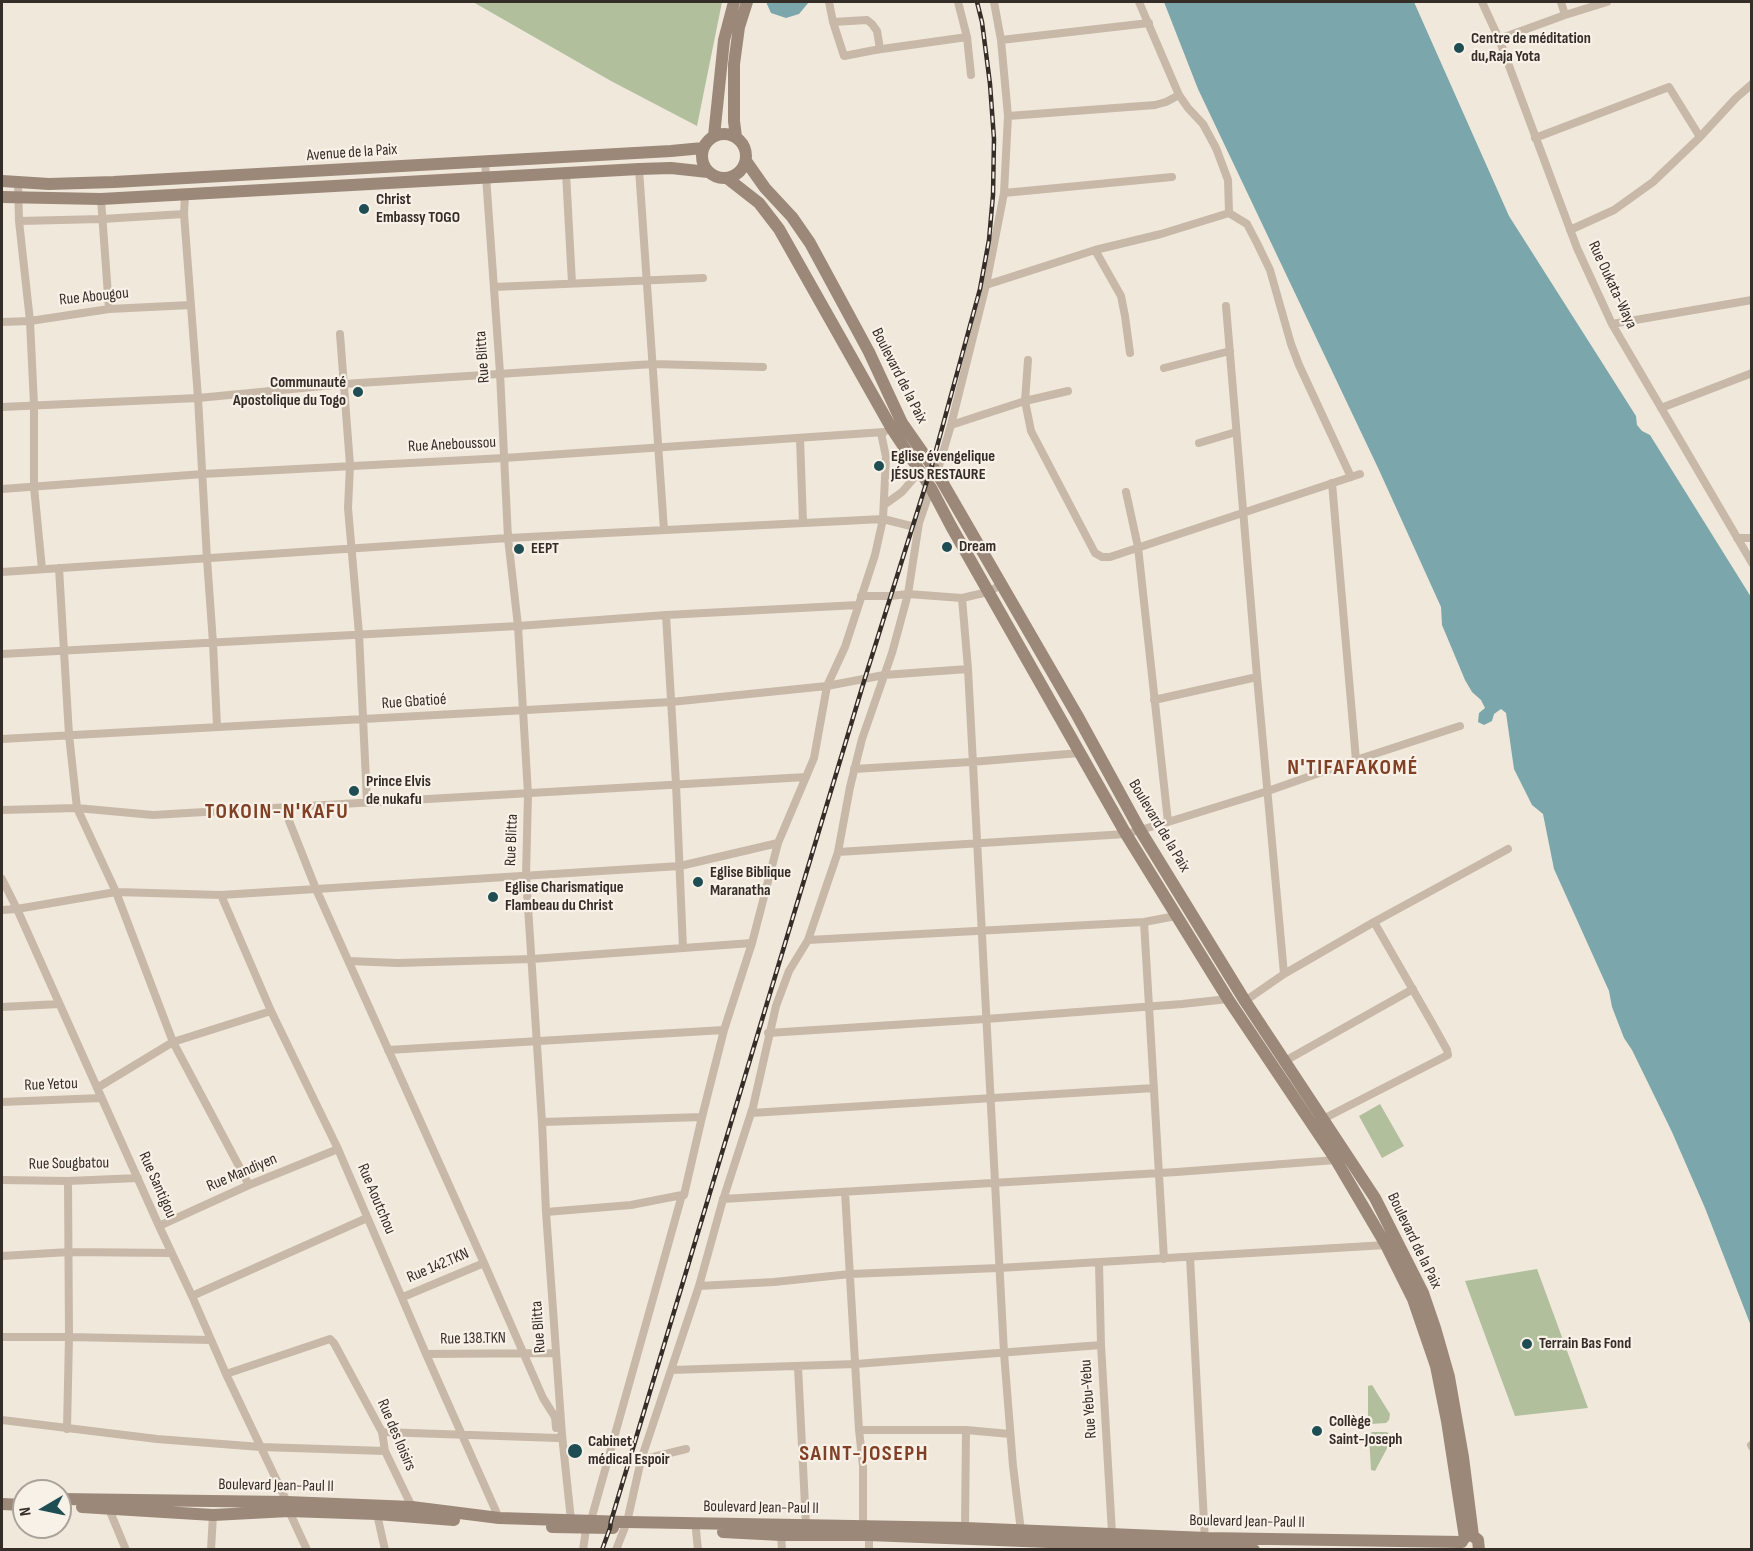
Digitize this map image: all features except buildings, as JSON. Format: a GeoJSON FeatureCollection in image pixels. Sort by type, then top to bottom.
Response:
{"type":"FeatureCollection","features":[{"type":"Feature","properties":{"kind":"main road"},"geometry":{"type":"LineString","coordinates":[[734,2],[733,84],[736,137]]}},
{"type":"Feature","properties":{"kind":"main road"},"geometry":{"type":"LineString","coordinates":[[714,136],[725,134],[736,137],[744,145],[746,161],[733,177],[715,177],[708,172],[703,163],[703,148],[714,136],[722,60],[734,24],[747,2]]}},
{"type":"Feature","properties":{"kind":"main road","name":"Avenue de la Paix"},"geometry":{"type":"LineString","coordinates":[[2,181],[114,182],[703,148]]}},
{"type":"Feature","properties":{"kind":"main road","name":"Boulevard de la Paix"},"geometry":{"type":"LineString","coordinates":[[746,161],[765,188],[792,217],[810,243],[847,311],[891,428],[937,473],[1140,830],[1245,1001],[1323,1119],[1413,1299],[1436,1366],[1472,1544]]}},
{"type":"Feature","properties":{"kind":"main road"},"geometry":{"type":"LineString","coordinates":[[2,197],[101,199],[639,169],[671,168],[708,172]]}},
{"type":"Feature","properties":{"kind":"main road","name":"Boulevard de la Paix"},"geometry":{"type":"LineString","coordinates":[[727,178],[747,192],[770,216],[891,428],[926,480],[1126,834],[1228,999],[1341,1157],[1380,1207],[1423,1293],[1449,1377],[1460,1438],[1472,1544]]}},
{"type":"Feature","properties":{"kind":"main road"},"geometry":{"type":"LineString","coordinates":[[830,321],[847,311]]}},
{"type":"Feature","properties":{"kind":"main road","name":"Boulevard Jean-Paul II"},"geometry":{"type":"LineString","coordinates":[[72,1499],[412,1507],[499,1518],[571,1520],[587,1523]]}},
{"type":"Feature","properties":{"kind":"main road","name":"Boulevard Jean-Paul II"},"geometry":{"type":"LineString","coordinates":[[72,1507],[213,1515],[288,1506],[509,1525],[587,1523],[780,1534],[965,1528],[1112,1533],[1254,1550]]}},
{"type":"Feature","properties":{"kind":"main road","name":"Boulevard Jean-Paul II"},"geometry":{"type":"LineString","coordinates":[[626,1525],[806,1525],[983,1545],[1472,1544]]}},
{"type":"Feature","properties":{"kind":"street"},"geometry":{"type":"LineString","coordinates":[[829,2],[844,56],[967,37]]}},
{"type":"Feature","properties":{"kind":"street"},"geometry":{"type":"LineString","coordinates":[[958,2],[967,37],[971,75]]}},
{"type":"Feature","properties":{"kind":"street"},"geometry":{"type":"LineString","coordinates":[[937,473],[986,285],[1004,193],[1008,116],[1001,40],[994,2]]}},
{"type":"Feature","properties":{"kind":"street"},"geometry":{"type":"LineString","coordinates":[[1139,2],[1179,95],[1203,124],[1216,148],[1228,180],[1229,213]]}},
{"type":"Feature","properties":{"kind":"street","name":"Rue Oukata-Waya"},"geometry":{"type":"LineString","coordinates":[[1482,2],[1570,230],[1612,324],[1752,563]]}},
{"type":"Feature","properties":{"kind":"street"},"geometry":{"type":"LineString","coordinates":[[1561,2],[1565,15]]}},
{"type":"Feature","properties":{"kind":"street"},"geometry":{"type":"LineString","coordinates":[[1498,39],[1607,2]]}},
{"type":"Feature","properties":{"kind":"street"},"geometry":{"type":"LineString","coordinates":[[833,22],[867,20],[877,31],[880,49]]}},
{"type":"Feature","properties":{"kind":"street"},"geometry":{"type":"LineString","coordinates":[[1001,40],[1149,23]]}},
{"type":"Feature","properties":{"kind":"street"},"geometry":{"type":"LineString","coordinates":[[1570,230],[1614,210],[1653,182],[1752,84]]}},
{"type":"Feature","properties":{"kind":"street"},"geometry":{"type":"LineString","coordinates":[[1535,138],[1669,87],[1700,137]]}},
{"type":"Feature","properties":{"kind":"street"},"geometry":{"type":"LineString","coordinates":[[1008,116],[1155,105],[1179,95]]}},
{"type":"Feature","properties":{"kind":"street","name":"Rue Blitta"},"geometry":{"type":"LineString","coordinates":[[485,162],[500,373],[508,538],[518,626],[524,710],[528,794],[526,876],[560,1436],[571,1520]]}},
{"type":"Feature","properties":{"kind":"street"},"geometry":{"type":"LineString","coordinates":[[639,169],[664,530]]}},
{"type":"Feature","properties":{"kind":"street"},"geometry":{"type":"LineString","coordinates":[[566,173],[572,283]]}},
{"type":"Feature","properties":{"kind":"street"},"geometry":{"type":"LineString","coordinates":[[1004,193],[1172,177]]}},
{"type":"Feature","properties":{"kind":"street"},"geometry":{"type":"LineString","coordinates":[[18,182],[19,221],[30,321],[34,405],[34,487],[42,569]]}},
{"type":"Feature","properties":{"kind":"street"},"geometry":{"type":"LineString","coordinates":[[185,195],[184,214],[203,474],[217,726]]}},
{"type":"Feature","properties":{"kind":"street"},"geometry":{"type":"LineString","coordinates":[[101,199],[109,309]]}},
{"type":"Feature","properties":{"kind":"street"},"geometry":{"type":"LineString","coordinates":[[986,285],[1095,250],[1161,234],[1229,213],[1247,224],[1270,270],[1299,365],[1351,477]]}},
{"type":"Feature","properties":{"kind":"street"},"geometry":{"type":"LineString","coordinates":[[19,221],[184,214]]}},
{"type":"Feature","properties":{"kind":"street"},"geometry":{"type":"LineString","coordinates":[[1095,250],[1121,296],[1130,353]]}},
{"type":"Feature","properties":{"kind":"street"},"geometry":{"type":"LineString","coordinates":[[494,287],[703,278]]}},
{"type":"Feature","properties":{"kind":"street"},"geometry":{"type":"LineString","coordinates":[[1612,324],[1752,300]]}},
{"type":"Feature","properties":{"kind":"street","name":"Rue Abougou"},"geometry":{"type":"LineString","coordinates":[[2,322],[30,321],[109,309],[191,305]]}},
{"type":"Feature","properties":{"kind":"street"},"geometry":{"type":"LineString","coordinates":[[1226,306],[1284,974]]}},
{"type":"Feature","properties":{"kind":"street"},"geometry":{"type":"LineString","coordinates":[[340,334],[350,465],[348,508],[359,634],[367,802]]}},
{"type":"Feature","properties":{"kind":"street"},"geometry":{"type":"LineString","coordinates":[[1164,368],[1230,351]]}},
{"type":"Feature","properties":{"kind":"street"},"geometry":{"type":"LineString","coordinates":[[1028,360],[1025,401],[1035,443],[1095,553],[1102,557],[1106,558],[1243,514],[1360,474]]}},
{"type":"Feature","properties":{"kind":"street"},"geometry":{"type":"LineString","coordinates":[[2,407],[198,398],[344,384],[652,364],[763,367]]}},
{"type":"Feature","properties":{"kind":"street"},"geometry":{"type":"LineString","coordinates":[[1661,408],[1752,373]]}},
{"type":"Feature","properties":{"kind":"street"},"geometry":{"type":"LineString","coordinates":[[951,425],[1025,401],[1068,392]]}},
{"type":"Feature","properties":{"kind":"street"},"geometry":{"type":"LineString","coordinates":[[583,1550],[587,1523],[682,1195],[684,1195],[724,1030],[752,943],[778,843],[814,758],[827,686],[844,647],[875,555],[884,505],[886,457],[891,428]]}},
{"type":"Feature","properties":{"kind":"street","name":"Rue Aneboussou"},"geometry":{"type":"LineString","coordinates":[[2,489],[203,474],[504,458],[800,438],[891,428]]}},
{"type":"Feature","properties":{"kind":"street"},"geometry":{"type":"LineString","coordinates":[[1199,443],[1236,432]]}},
{"type":"Feature","properties":{"kind":"street"},"geometry":{"type":"LineString","coordinates":[[800,438],[803,523]]}},
{"type":"Feature","properties":{"kind":"street"},"geometry":{"type":"LineString","coordinates":[[884,505],[926,480]]}},
{"type":"Feature","properties":{"kind":"street"},"geometry":{"type":"LineString","coordinates":[[616,1550],[626,1525],[641,1460],[699,1286],[723,1199],[751,1113],[768,1033],[782,988],[808,940],[838,852],[862,738],[908,594],[926,480]]}},
{"type":"Feature","properties":{"kind":"street"},"geometry":{"type":"LineString","coordinates":[[1332,483],[1356,760]]}},
{"type":"Feature","properties":{"kind":"street"},"geometry":{"type":"LineString","coordinates":[[1126,492],[1138,547],[1168,822]]}},
{"type":"Feature","properties":{"kind":"street"},"geometry":{"type":"LineString","coordinates":[[2,572],[508,538],[882,519],[911,526],[919,523]]}},
{"type":"Feature","properties":{"kind":"street"},"geometry":{"type":"LineString","coordinates":[[1737,538],[1752,538]]}},
{"type":"Feature","properties":{"kind":"street"},"geometry":{"type":"LineString","coordinates":[[59,568],[69,735],[77,808],[116,892],[174,1042],[249,1185]]}},
{"type":"Feature","properties":{"kind":"street"},"geometry":{"type":"LineString","coordinates":[[2,654],[518,626],[859,601],[908,594],[962,598],[988,592],[1001,585]]}},
{"type":"Feature","properties":{"kind":"street"},"geometry":{"type":"LineString","coordinates":[[962,598],[968,669],[971,762],[1004,1353],[1021,1530]]}},
{"type":"Feature","properties":{"kind":"street"},"geometry":{"type":"LineString","coordinates":[[666,615],[683,948]]}},
{"type":"Feature","properties":{"kind":"street","name":"Rue Gbatioé"},"geometry":{"type":"LineString","coordinates":[[2,739],[671,702],[827,686],[884,675],[968,669]]}},
{"type":"Feature","properties":{"kind":"street"},"geometry":{"type":"LineString","coordinates":[[1154,700],[1257,677]]}},
{"type":"Feature","properties":{"kind":"street"},"geometry":{"type":"LineString","coordinates":[[838,852],[1126,834],[1268,791],[1460,726]]}},
{"type":"Feature","properties":{"kind":"street"},"geometry":{"type":"LineString","coordinates":[[854,769],[1080,753]]}},
{"type":"Feature","properties":{"kind":"street"},"geometry":{"type":"LineString","coordinates":[[2,810],[77,808],[153,816],[806,777]]}},
{"type":"Feature","properties":{"kind":"street"},"geometry":{"type":"LineString","coordinates":[[284,808],[315,888],[543,1398],[555,1417],[560,1436],[382,1432]]}},
{"type":"Feature","properties":{"kind":"street"},"geometry":{"type":"LineString","coordinates":[[2,910],[116,892],[221,894],[680,866],[778,843]]}},
{"type":"Feature","properties":{"kind":"street"},"geometry":{"type":"LineString","coordinates":[[1245,1001],[1284,974],[1508,849]]}},
{"type":"Feature","properties":{"kind":"street","name":"Rue Santigou"},"geometry":{"type":"LineString","coordinates":[[2,879],[307,1550]]}},
{"type":"Feature","properties":{"kind":"street","name":"Rue Aoutchou"},"geometry":{"type":"LineString","coordinates":[[221,894],[271,1011],[338,1149],[499,1518]]}},
{"type":"Feature","properties":{"kind":"street"},"geometry":{"type":"LineString","coordinates":[[808,940],[1144,922],[1176,916]]}},
{"type":"Feature","properties":{"kind":"street"},"geometry":{"type":"LineString","coordinates":[[1144,922],[1164,1259]]}},
{"type":"Feature","properties":{"kind":"street"},"geometry":{"type":"LineString","coordinates":[[1323,1119],[1448,1055],[1374,922]]}},
{"type":"Feature","properties":{"kind":"street"},"geometry":{"type":"LineString","coordinates":[[349,962],[532,959],[752,943]]}},
{"type":"Feature","properties":{"kind":"street"},"geometry":{"type":"LineString","coordinates":[[1285,1061],[1413,989]]}},
{"type":"Feature","properties":{"kind":"street"},"geometry":{"type":"LineString","coordinates":[[768,1033],[986,1019],[1228,999]]}},
{"type":"Feature","properties":{"kind":"street"},"geometry":{"type":"LineString","coordinates":[[2,1007],[59,1004]]}},
{"type":"Feature","properties":{"kind":"street"},"geometry":{"type":"LineString","coordinates":[[97,1088],[174,1042],[271,1011]]}},
{"type":"Feature","properties":{"kind":"street"},"geometry":{"type":"LineString","coordinates":[[388,1050],[724,1030]]}},
{"type":"Feature","properties":{"kind":"street"},"geometry":{"type":"LineString","coordinates":[[751,1113],[1154,1088]]}},
{"type":"Feature","properties":{"kind":"street","name":"Rue Yetou"},"geometry":{"type":"LineString","coordinates":[[2,1102],[101,1098]]}},
{"type":"Feature","properties":{"kind":"street"},"geometry":{"type":"LineString","coordinates":[[542,1122],[702,1117]]}},
{"type":"Feature","properties":{"kind":"street","name":"Rue Mandiyen"},"geometry":{"type":"LineString","coordinates":[[159,1227],[249,1185],[338,1149]]}},
{"type":"Feature","properties":{"kind":"street"},"geometry":{"type":"LineString","coordinates":[[723,1199],[1159,1173],[1341,1157]]}},
{"type":"Feature","properties":{"kind":"street","name":"Rue Sougbatou"},"geometry":{"type":"LineString","coordinates":[[2,1179],[68,1181],[138,1178]]}},
{"type":"Feature","properties":{"kind":"street"},"geometry":{"type":"LineString","coordinates":[[67,1429],[68,1181]]}},
{"type":"Feature","properties":{"kind":"street"},"geometry":{"type":"LineString","coordinates":[[845,1192],[859,1430],[869,1550]]}},
{"type":"Feature","properties":{"kind":"street"},"geometry":{"type":"LineString","coordinates":[[546,1212],[631,1205],[682,1195]]}},
{"type":"Feature","properties":{"kind":"street"},"geometry":{"type":"LineString","coordinates":[[192,1296],[367,1218]]}},
{"type":"Feature","properties":{"kind":"street"},"geometry":{"type":"LineString","coordinates":[[699,1286],[774,1282],[850,1274],[1099,1263],[1386,1245]]}},
{"type":"Feature","properties":{"kind":"street"},"geometry":{"type":"LineString","coordinates":[[2,1256],[69,1252],[171,1253]]}},
{"type":"Feature","properties":{"kind":"street"},"geometry":{"type":"LineString","coordinates":[[1190,1257],[1205,1545]]}},
{"type":"Feature","properties":{"kind":"street","name":"Rue 142.TKN"},"geometry":{"type":"LineString","coordinates":[[403,1297],[484,1263]]}},
{"type":"Feature","properties":{"kind":"street","name":"Rue Yebu-Yebu"},"geometry":{"type":"LineString","coordinates":[[1099,1263],[1101,1345],[1112,1533]]}},
{"type":"Feature","properties":{"kind":"street"},"geometry":{"type":"LineString","coordinates":[[2,1337],[211,1340]]}},
{"type":"Feature","properties":{"kind":"street","name":"Rue des loisirs"},"geometry":{"type":"LineString","coordinates":[[226,1374],[330,1339],[382,1432],[385,1451],[412,1507]]}},
{"type":"Feature","properties":{"kind":"street"},"geometry":{"type":"LineString","coordinates":[[671,1370],[856,1364],[1101,1345]]}},
{"type":"Feature","properties":{"kind":"street","name":"Rue 138.TKN"},"geometry":{"type":"LineString","coordinates":[[426,1354],[555,1353]]}},
{"type":"Feature","properties":{"kind":"street"},"geometry":{"type":"LineString","coordinates":[[798,1367],[806,1525]]}},
{"type":"Feature","properties":{"kind":"street"},"geometry":{"type":"LineString","coordinates":[[2,1420],[157,1439],[261,1447],[385,1451]]}},
{"type":"Feature","properties":{"kind":"street"},"geometry":{"type":"LineString","coordinates":[[859,1430],[966,1430],[1010,1434]]}},
{"type":"Feature","properties":{"kind":"street"},"geometry":{"type":"LineString","coordinates":[[965,1528],[966,1430]]}},
{"type":"Feature","properties":{"kind":"street"},"geometry":{"type":"LineString","coordinates":[[641,1460],[686,1449]]}},
{"type":"Feature","properties":{"kind":"street"},"geometry":{"type":"LineString","coordinates":[[110,1509],[126,1550]]}},
{"type":"Feature","properties":{"kind":"street"},"geometry":{"type":"LineString","coordinates":[[377,1514],[386,1550]]}},
{"type":"Feature","properties":{"kind":"street"},"geometry":{"type":"LineString","coordinates":[[211,1550],[213,1515]]}},
{"type":"Feature","properties":{"kind":"street"},"geometry":{"type":"LineString","coordinates":[[696,1530],[698,1550]]}},
{"type":"Feature","properties":{"kind":"street"},"geometry":{"type":"LineString","coordinates":[[780,1534],[782,1550]]}},
{"type":"Feature","properties":{"kind":"green space"},"geometry":{"type":"Polygon","coordinates":[[[473,2],[722,2],[697,126],[611,81],[473,2]]]}},
{"type":"Feature","properties":{"kind":"green space"},"geometry":{"type":"Polygon","coordinates":[[[1380,1104],[1404,1146],[1382,1158],[1359,1116],[1380,1104]]]}},
{"type":"Feature","properties":{"kind":"green space","name":"Terrain Bas Fond"},"geometry":{"type":"Polygon","coordinates":[[[1537,1269],[1588,1408],[1515,1416],[1465,1281],[1537,1269]]]}},
{"type":"Feature","properties":{"kind":"green space"},"geometry":{"type":"Polygon","coordinates":[[[1372,1385],[1390,1414],[1386,1423],[1371,1424],[1368,1421],[1368,1386],[1372,1385]]]}},
{"type":"Feature","properties":{"kind":"green space"},"geometry":{"type":"Polygon","coordinates":[[[1372,1432],[1387,1432],[1392,1439],[1375,1471],[1371,1470],[1369,1436],[1372,1432]]]}},
{"type":"Feature","properties":{"kind":"water"},"geometry":{"type":"Polygon","coordinates":[[[766,2],[809,2],[799,14],[786,18],[771,13],[766,2]]]}},
{"type":"Feature","properties":{"kind":"water"},"geometry":{"type":"Polygon","coordinates":[[[1164,2],[1414,2],[1509,216],[1636,416],[1637,425],[1650,435],[1751,597],[1751,1326],[1705,1208],[1672,1132],[1624,1038],[1612,1007],[1609,991],[1554,869],[1543,814],[1532,805],[1514,769],[1506,713],[1501,709],[1494,714],[1492,721],[1484,725],[1478,722],[1479,713],[1485,708],[1465,680],[1442,625],[1441,607],[1379,470],[1198,89],[1164,2]]]}},
{"type":"Feature","properties":{"kind":"railway"},"geometry":{"type":"LineString","coordinates":[[602,1550],[865,678],[932,465],[980,289],[989,240],[994,139],[990,84],[982,22],[977,2]]}},
{"type":"Feature","properties":{"kind":"place","name":"Centre de méditation du,Raja Yota"},"geometry":{"type":"Point","coordinates":[1459,48]}},
{"type":"Feature","properties":{"kind":"place","name":"Christ Embassy TOGO"},"geometry":{"type":"Point","coordinates":[364,209]}},
{"type":"Feature","properties":{"kind":"place","name":"Communauté Apostolique du Togo"},"geometry":{"type":"Point","coordinates":[358,392]}},
{"type":"Feature","properties":{"kind":"place","name":"Eglise évengelique JÉSUS RESTAURE"},"geometry":{"type":"Point","coordinates":[879,466]}},
{"type":"Feature","properties":{"kind":"place","name":"Dream"},"geometry":{"type":"Point","coordinates":[947,547]}},
{"type":"Feature","properties":{"kind":"place","name":"EEPT"},"geometry":{"type":"Point","coordinates":[519,549]}},
{"type":"Feature","properties":{"kind":"place","name":"Prince Elvis de nukafu"},"geometry":{"type":"Point","coordinates":[354,791]}},
{"type":"Feature","properties":{"kind":"place","name":"Eglise Biblique Maranatha"},"geometry":{"type":"Point","coordinates":[698,882]}},
{"type":"Feature","properties":{"kind":"place","name":"Eglise Charismatique Flambeau du Christ"},"geometry":{"type":"Point","coordinates":[493,897]}},
{"type":"Feature","properties":{"kind":"place","name":"Terrain Bas Fond"},"geometry":{"type":"Point","coordinates":[1527,1344]}},
{"type":"Feature","properties":{"kind":"place","name":"Collège Saint-Joseph"},"geometry":{"type":"Point","coordinates":[1317,1431]}},
{"type":"Feature","properties":{"kind":"place","name":"Cabinet médical Espoir"},"geometry":{"type":"Point","coordinates":[575,1451]}},
{"type":"Feature","properties":{"kind":"district","name":"N'TIFAFAKOMÉ"},"geometry":{"type":"Point","coordinates":[1353,768]}},
{"type":"Feature","properties":{"kind":"district","name":"TOKOIN-N'KAFU"},"geometry":{"type":"Point","coordinates":[277,812]}},
{"type":"Feature","properties":{"kind":"district","name":"SAINT-JOSEPH"},"geometry":{"type":"Point","coordinates":[864,1454]}}]}
